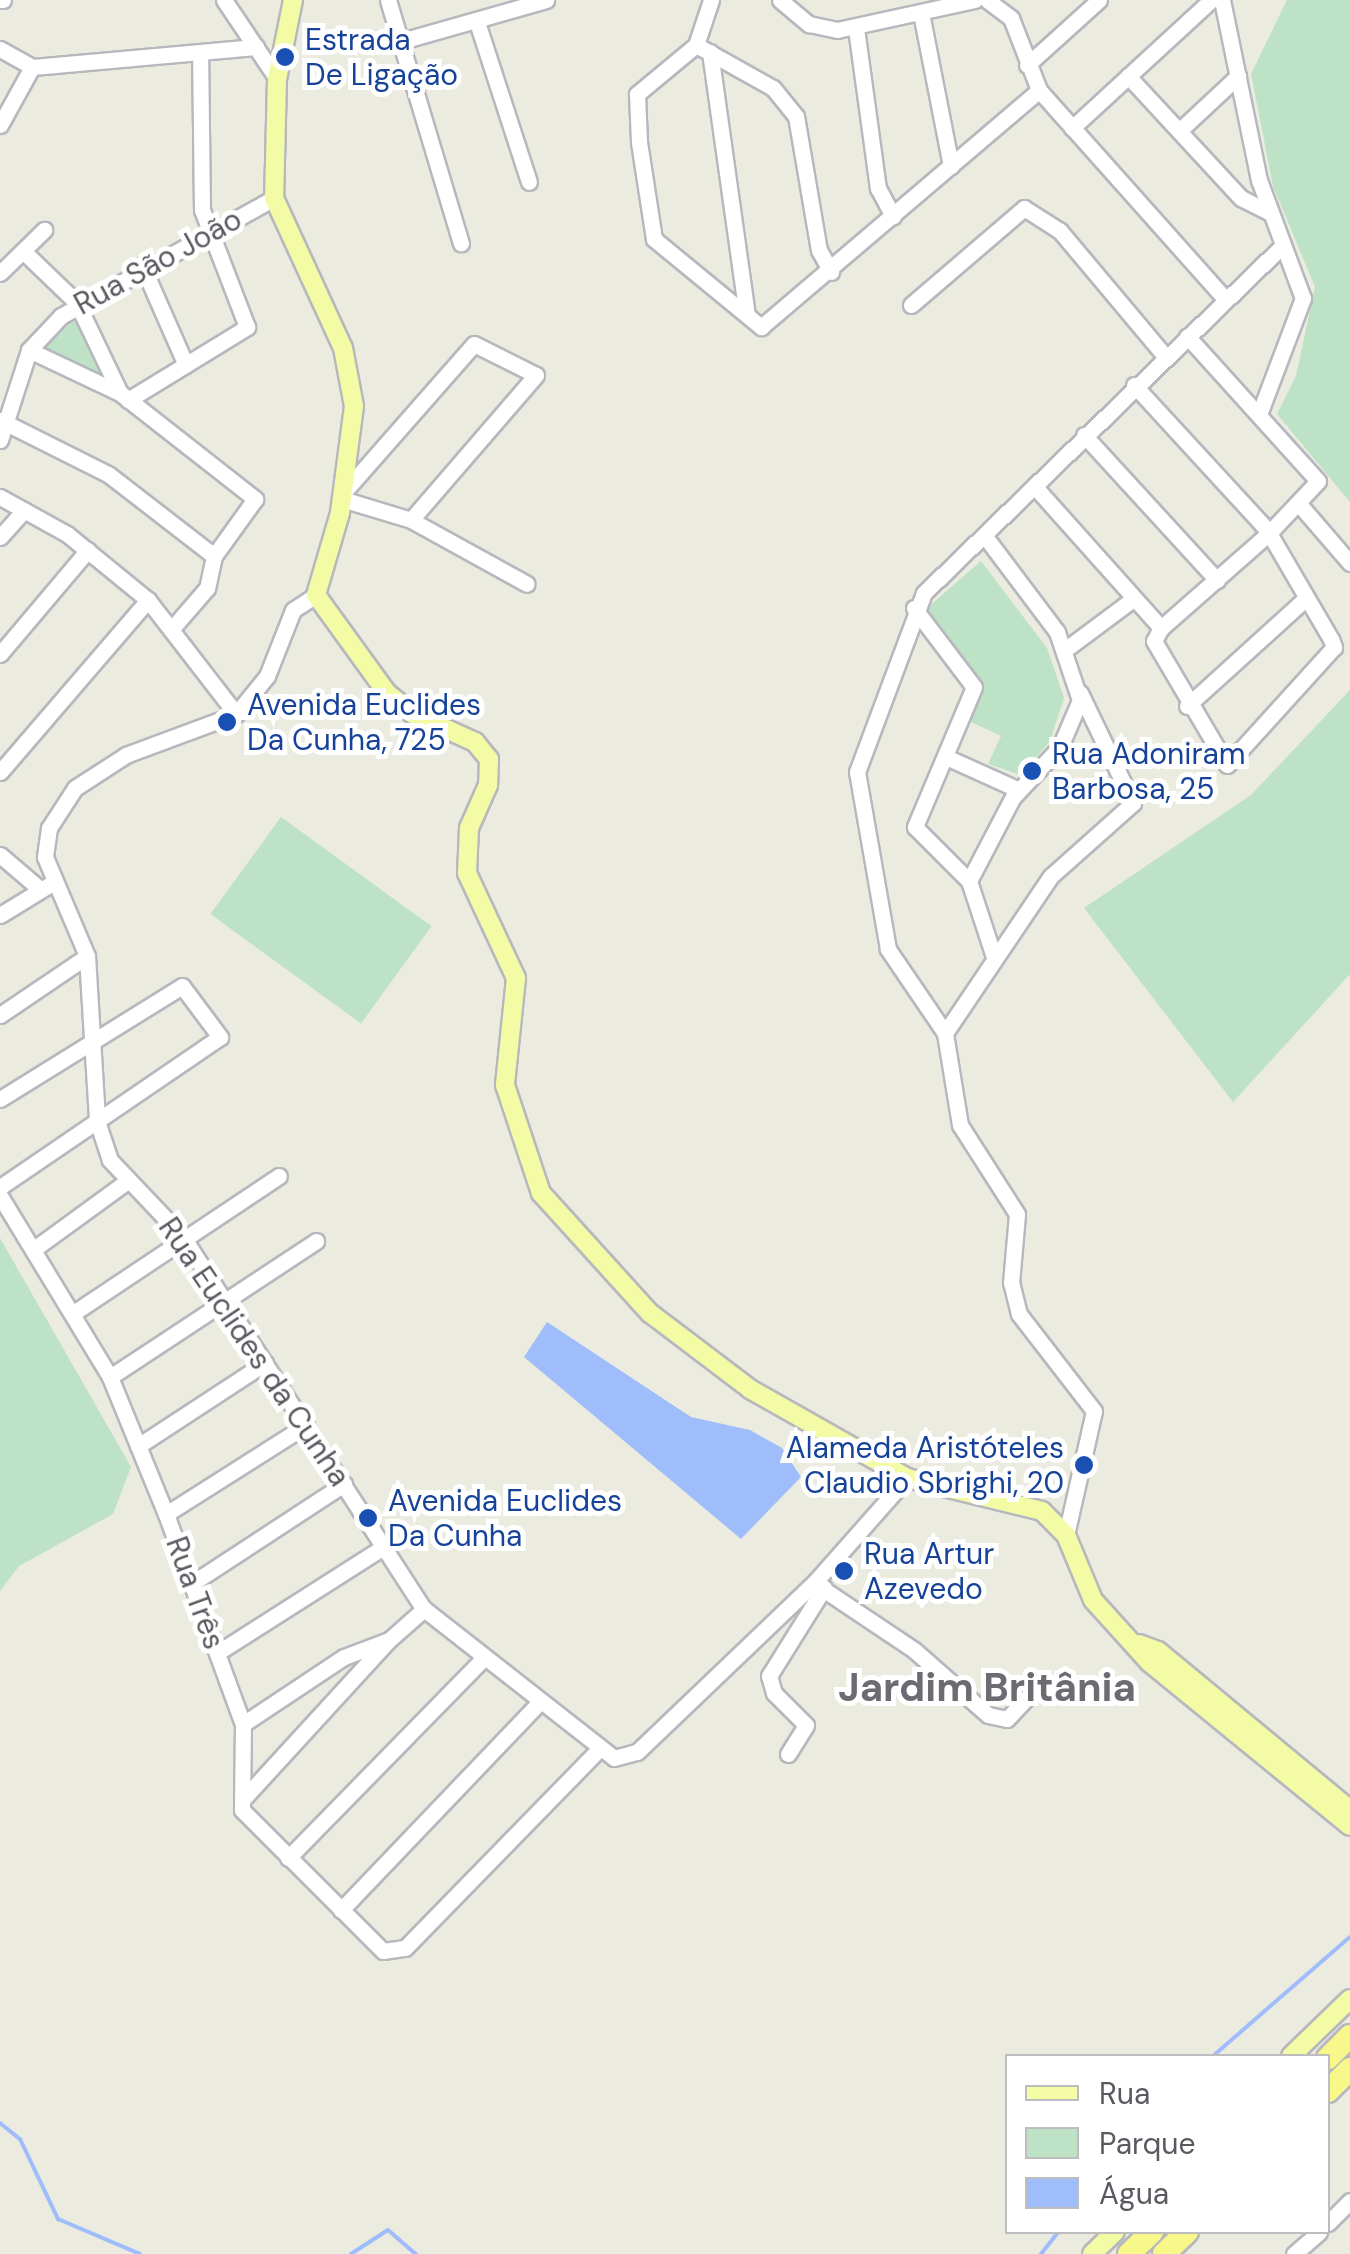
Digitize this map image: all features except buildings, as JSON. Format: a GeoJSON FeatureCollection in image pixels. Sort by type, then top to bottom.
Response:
{"type":"FeatureCollection","features":[{"type":"Feature","properties":{"kind":"highway"},"geometry":{"type":"LineString","coordinates":[[1330,2056],[1350,2036]]}},
{"type":"Feature","properties":{"kind":"highway"},"geometry":{"type":"LineString","coordinates":[[1330,2089],[1350,2070]]}},
{"type":"Feature","properties":{"kind":"highway"},"geometry":{"type":"LineString","coordinates":[[1130,2254],[1150,2234]]}},
{"type":"Feature","properties":{"kind":"highway"},"geometry":{"type":"LineString","coordinates":[[1164,2254],[1184,2234]]}},
{"type":"Feature","properties":{"kind":"main road"},"geometry":{"type":"LineString","coordinates":[[293,0],[276,78],[274,198],[349,370],[354,406],[343,496],[316,595],[387,693],[412,714],[475,742],[489,758],[469,828],[467,873],[516,978],[505,1085],[541,1193],[650,1313],[705,1358],[907,1478],[1024,1503],[1066,1535],[1092,1600],[1139,1644],[1350,1810]]}},
{"type":"Feature","properties":{"kind":"main road"},"geometry":{"type":"LineString","coordinates":[[1139,1644],[1149,1662],[1350,1826]]}},
{"type":"Feature","properties":{"kind":"main road"},"geometry":{"type":"LineString","coordinates":[[1293,2054],[1350,1999]]}},
{"type":"Feature","properties":{"kind":"main road"},"geometry":{"type":"LineString","coordinates":[[1092,2254],[1114,2234]]}},
{"type":"Feature","properties":{"kind":"street"},"geometry":{"type":"LineString","coordinates":[[224,0],[276,78]]}},
{"type":"Feature","properties":{"kind":"street"},"geometry":{"type":"LineString","coordinates":[[388,0],[461,242]]}},
{"type":"Feature","properties":{"kind":"street"},"geometry":{"type":"LineString","coordinates":[[398,42],[546,0]]}},
{"type":"Feature","properties":{"kind":"street"},"geometry":{"type":"LineString","coordinates":[[712,0],[703,48],[747,314]]}},
{"type":"Feature","properties":{"kind":"street"},"geometry":{"type":"LineString","coordinates":[[780,0],[809,24],[856,28],[975,0]]}},
{"type":"Feature","properties":{"kind":"street"},"geometry":{"type":"LineString","coordinates":[[987,0],[1011,18],[1039,90],[1225,299]]}},
{"type":"Feature","properties":{"kind":"street"},"geometry":{"type":"LineString","coordinates":[[1027,65],[1099,0]]}},
{"type":"Feature","properties":{"kind":"street"},"geometry":{"type":"LineString","coordinates":[[1072,128],[1212,0]]}},
{"type":"Feature","properties":{"kind":"street"},"geometry":{"type":"LineString","coordinates":[[1222,0],[1267,211],[1302,298],[1260,412]]}},
{"type":"Feature","properties":{"kind":"street"},"geometry":{"type":"LineString","coordinates":[[921,12],[951,166]]}},
{"type":"Feature","properties":{"kind":"street"},"geometry":{"type":"LineString","coordinates":[[477,22],[530,182]]}},
{"type":"Feature","properties":{"kind":"street"},"geometry":{"type":"LineString","coordinates":[[856,28],[878,188],[893,216]]}},
{"type":"Feature","properties":{"kind":"street"},"geometry":{"type":"LineString","coordinates":[[0,49],[32,67],[256,47]]}},
{"type":"Feature","properties":{"kind":"street"},"geometry":{"type":"LineString","coordinates":[[703,48],[773,88],[796,116],[819,250],[831,272]]}},
{"type":"Feature","properties":{"kind":"street"},"geometry":{"type":"LineString","coordinates":[[703,48],[637,94],[654,239],[747,314],[770,326],[1039,90]]}},
{"type":"Feature","properties":{"kind":"street"},"geometry":{"type":"LineString","coordinates":[[124,397],[247,327],[207,236],[200,54]]}},
{"type":"Feature","properties":{"kind":"street"},"geometry":{"type":"LineString","coordinates":[[0,124],[4,106],[32,67]]}},
{"type":"Feature","properties":{"kind":"street"},"geometry":{"type":"LineString","coordinates":[[1128,76],[1241,198],[1267,211]]}},
{"type":"Feature","properties":{"kind":"street"},"geometry":{"type":"LineString","coordinates":[[1179,131],[1238,76]]}},
{"type":"Feature","properties":{"kind":"street","name":"Rua São João"},"geometry":{"type":"LineString","coordinates":[[0,440],[29,350],[76,303],[274,198]]}},
{"type":"Feature","properties":{"kind":"street"},"geometry":{"type":"LineString","coordinates":[[910,304],[1024,208],[1060,231],[1166,356]]}},
{"type":"Feature","properties":{"kind":"street"},"geometry":{"type":"LineString","coordinates":[[0,273],[44,230]]}},
{"type":"Feature","properties":{"kind":"street"},"geometry":{"type":"LineString","coordinates":[[1066,1535],[1094,1410],[1019,1314],[1011,1272],[1017,1214],[960,1125],[945,1033],[888,950],[858,786],[860,754],[914,608],[987,539],[1134,385],[1282,246]]}},
{"type":"Feature","properties":{"kind":"street"},"geometry":{"type":"LineString","coordinates":[[23,251],[76,303],[124,397]]}},
{"type":"Feature","properties":{"kind":"street"},"geometry":{"type":"LineString","coordinates":[[142,265],[186,365]]}},
{"type":"Feature","properties":{"kind":"street"},"geometry":{"type":"LineString","coordinates":[[1134,385],[1269,534],[1331,639],[1332,658],[1223,764],[1154,651],[1161,628],[1269,534],[1318,481],[1260,412],[1187,336]]}},
{"type":"Feature","properties":{"kind":"street"},"geometry":{"type":"LineString","coordinates":[[411,520],[536,376],[474,344],[343,496],[411,520],[527,584]]}},
{"type":"Feature","properties":{"kind":"street"},"geometry":{"type":"LineString","coordinates":[[29,350],[124,397],[256,500],[214,556],[207,588],[174,625]]}},
{"type":"Feature","properties":{"kind":"street"},"geometry":{"type":"LineString","coordinates":[[3,421],[116,479],[214,556]]}},
{"type":"Feature","properties":{"kind":"street"},"geometry":{"type":"LineString","coordinates":[[1084,435],[1217,580]]}},
{"type":"Feature","properties":{"kind":"street"},"geometry":{"type":"LineString","coordinates":[[1036,488],[1161,628]]}},
{"type":"Feature","properties":{"kind":"street"},"geometry":{"type":"LineString","coordinates":[[0,497],[88,550],[148,600],[174,625],[236,714],[267,676],[292,610],[316,595]]}},
{"type":"Feature","properties":{"kind":"street"},"geometry":{"type":"LineString","coordinates":[[1299,504],[1350,564]]}},
{"type":"Feature","properties":{"kind":"street"},"geometry":{"type":"LineString","coordinates":[[0,537],[24,510]]}},
{"type":"Feature","properties":{"kind":"street"},"geometry":{"type":"LineString","coordinates":[[945,1033],[1060,866],[1133,804],[1080,692],[1066,650],[987,539]]}},
{"type":"Feature","properties":{"kind":"street"},"geometry":{"type":"LineString","coordinates":[[0,654],[88,550]]}},
{"type":"Feature","properties":{"kind":"street"},"geometry":{"type":"LineString","coordinates":[[1187,706],[1306,598]]}},
{"type":"Feature","properties":{"kind":"street"},"geometry":{"type":"LineString","coordinates":[[1066,650],[1134,599]]}},
{"type":"Feature","properties":{"kind":"street"},"geometry":{"type":"LineString","coordinates":[[0,772],[148,600]]}},
{"type":"Feature","properties":{"kind":"street"},"geometry":{"type":"LineString","coordinates":[[914,608],[974,687],[914,827],[969,881],[994,957]]}},
{"type":"Feature","properties":{"kind":"street"},"geometry":{"type":"LineString","coordinates":[[969,881],[1019,790],[1060,747],[1080,692]]}},
{"type":"Feature","properties":{"kind":"street","name":"Rua Euclides da Cunha"},"geometry":{"type":"LineString","coordinates":[[236,714],[149,744],[75,788],[49,828],[47,886],[86,956],[98,1121],[126,1182],[184,1237],[424,1610],[536,1704],[598,1750]]}},
{"type":"Feature","properties":{"kind":"street"},"geometry":{"type":"LineString","coordinates":[[946,757],[1019,790]]}},
{"type":"Feature","properties":{"kind":"street"},"geometry":{"type":"LineString","coordinates":[[0,915],[47,886],[1,857]]}},
{"type":"Feature","properties":{"kind":"street"},"geometry":{"type":"LineString","coordinates":[[0,1015],[86,956]]}},
{"type":"Feature","properties":{"kind":"street"},"geometry":{"type":"LineString","coordinates":[[0,1099],[92,1038],[184,986],[220,1039],[0,1187]]}},
{"type":"Feature","properties":{"kind":"street"},"geometry":{"type":"LineString","coordinates":[[75,1312],[278,1176]]}},
{"type":"Feature","properties":{"kind":"street"},"geometry":{"type":"LineString","coordinates":[[34,1250],[126,1182]]}},
{"type":"Feature","properties":{"kind":"street","name":"Rua Três"},"geometry":{"type":"LineString","coordinates":[[0,1196],[75,1312],[110,1377],[166,1514],[243,1724],[244,1798]]}},
{"type":"Feature","properties":{"kind":"street"},"geometry":{"type":"LineString","coordinates":[[110,1377],[316,1241]]}},
{"type":"Feature","properties":{"kind":"street"},"geometry":{"type":"LineString","coordinates":[[138,1446],[264,1363]]}},
{"type":"Feature","properties":{"kind":"street"},"geometry":{"type":"LineString","coordinates":[[166,1514],[306,1425]]}},
{"type":"Feature","properties":{"kind":"street"},"geometry":{"type":"LineString","coordinates":[[424,1610],[389,1640],[244,1798],[244,1814],[383,1951],[400,1952],[598,1750],[626,1759],[637,1752],[819,1586],[907,1478]]}},
{"type":"Feature","properties":{"kind":"street"},"geometry":{"type":"LineString","coordinates":[[191,1584],[344,1484]]}},
{"type":"Feature","properties":{"kind":"street"},"geometry":{"type":"LineString","coordinates":[[217,1653],[382,1548]]}},
{"type":"Feature","properties":{"kind":"street"},"geometry":{"type":"LineString","coordinates":[[819,1586],[914,1650],[988,1716],[1007,1718],[1030,1694]]}},
{"type":"Feature","properties":{"kind":"street"},"geometry":{"type":"LineString","coordinates":[[788,1754],[806,1725],[774,1693],[770,1676],[819,1586]]}},
{"type":"Feature","properties":{"kind":"street"},"geometry":{"type":"LineString","coordinates":[[243,1724],[344,1657],[389,1640]]}},
{"type":"Feature","properties":{"kind":"street"},"geometry":{"type":"LineString","coordinates":[[288,1858],[482,1660]]}},
{"type":"Feature","properties":{"kind":"street"},"geometry":{"type":"LineString","coordinates":[[341,1910],[536,1704]]}},
{"type":"Feature","properties":{"kind":"street"},"geometry":{"type":"LineString","coordinates":[[1330,2221],[1350,2201]]}},
{"type":"Feature","properties":{"kind":"street"},"geometry":{"type":"LineString","coordinates":[[1294,2254],[1315,2242]]}},
{"type":"Feature","properties":{"kind":"green space"},"geometry":{"type":"Polygon","coordinates":[[[1287,0],[1350,0],[1350,502],[1277,414],[1296,376],[1315,287],[1273,186],[1251,74],[1287,0]]]}},
{"type":"Feature","properties":{"kind":"green space"},"geometry":{"type":"Polygon","coordinates":[[[73,321],[78,325],[103,381],[41,351],[73,321]]]}},
{"type":"Feature","properties":{"kind":"green space"},"geometry":{"type":"Polygon","coordinates":[[[981,561],[1047,648],[1064,698],[1050,741],[1021,775],[988,764],[1001,736],[969,721],[980,682],[926,609],[981,561]]]}},
{"type":"Feature","properties":{"kind":"green space"},"geometry":{"type":"Polygon","coordinates":[[[1350,690],[1350,974],[1233,1102],[1084,908],[1251,795],[1350,690]]]}},
{"type":"Feature","properties":{"kind":"green space"},"geometry":{"type":"Polygon","coordinates":[[[281,817],[431,926],[361,1023],[210,914],[281,817]]]}},
{"type":"Feature","properties":{"kind":"green space"},"geometry":{"type":"Polygon","coordinates":[[[0,1238],[131,1467],[113,1514],[19,1566],[0,1591],[0,1238]]]}},
{"type":"Feature","properties":{"kind":"water"},"geometry":{"type":"Polygon","coordinates":[[[547,1322],[691,1417],[750,1430],[782,1448],[801,1477],[741,1539],[524,1357],[547,1322]]]}},
{"type":"Feature","properties":{"kind":"waterway"},"geometry":{"type":"LineString","coordinates":[[1215,2054],[1350,1937]]}},
{"type":"Feature","properties":{"kind":"waterway"},"geometry":{"type":"LineString","coordinates":[[0,2123],[20,2139],[58,2219],[140,2254]]}},
{"type":"Feature","properties":{"kind":"waterway"},"geometry":{"type":"LineString","coordinates":[[351,2254],[388,2230],[416,2254]]}},
{"type":"Feature","properties":{"kind":"waterway"},"geometry":{"type":"LineString","coordinates":[[1041,2254],[1056,2234]]}},
{"type":"Feature","properties":{"kind":"place","name":"Estrada De Ligação"},"geometry":{"type":"Point","coordinates":[285,57]}},
{"type":"Feature","properties":{"kind":"place","name":"Avenida Euclides Da Cunha, 725"},"geometry":{"type":"Point","coordinates":[227,722]}},
{"type":"Feature","properties":{"kind":"place","name":"Rua Adoniram Barbosa, 25"},"geometry":{"type":"Point","coordinates":[1032,771]}},
{"type":"Feature","properties":{"kind":"place","name":"Alameda Aristóteles Claudio Sbrighi, 20"},"geometry":{"type":"Point","coordinates":[1084,1465]}},
{"type":"Feature","properties":{"kind":"place","name":"Avenida Euclides Da Cunha"},"geometry":{"type":"Point","coordinates":[368,1518]}},
{"type":"Feature","properties":{"kind":"place","name":"Rua Artur Azevedo"},"geometry":{"type":"Point","coordinates":[844,1571]}},
{"type":"Feature","properties":{"kind":"district","name":"Jardim Britânia"},"geometry":{"type":"Point","coordinates":[987,1687]}}]}
